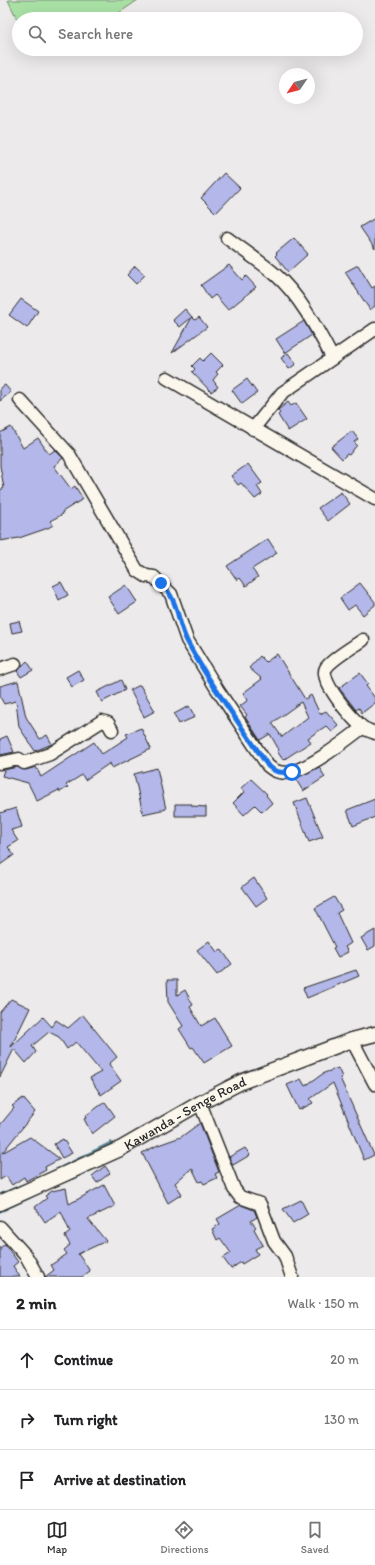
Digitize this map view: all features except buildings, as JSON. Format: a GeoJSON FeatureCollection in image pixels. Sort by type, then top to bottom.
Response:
{"type":"FeatureCollection","features":[{"type":"Feature","properties":{"kind":"street"},"geometry":{"type":"LineString","coordinates":[[227,238],[277,276],[318,330],[332,357]]}},
{"type":"Feature","properties":{"kind":"street"},"geometry":{"type":"LineString","coordinates":[[253,429],[282,393],[332,357],[375,329]]}},
{"type":"Feature","properties":{"kind":"street"},"geometry":{"type":"LineString","coordinates":[[167,378],[375,499]]}},
{"type":"Feature","properties":{"kind":"street"},"geometry":{"type":"LineString","coordinates":[[20,400],[69,454],[137,570],[146,576],[154,577],[171,594],[187,640],[217,689],[268,766],[274,771],[281,773],[292,772],[311,763],[362,728]]}},
{"type":"Feature","properties":{"kind":"street"},"geometry":{"type":"LineString","coordinates":[[363,640],[330,664],[325,669],[324,677],[329,688],[362,728],[375,733]]}},
{"type":"Feature","properties":{"kind":"street"},"geometry":{"type":"LineString","coordinates":[[0,669],[15,664]]}},
{"type":"Feature","properties":{"kind":"street"},"geometry":{"type":"LineString","coordinates":[[0,763],[19,759],[24,763],[50,754],[102,721],[108,723],[112,730]]}},
{"type":"Feature","properties":{"kind":"street","name":"Kawanda - Senge Road"},"geometry":{"type":"LineString","coordinates":[[0,1203],[120,1149],[200,1103],[241,1082],[352,1040],[375,1034]]}},
{"type":"Feature","properties":{"kind":"street"},"geometry":{"type":"LineString","coordinates":[[352,1040],[375,1084]]}},
{"type":"Feature","properties":{"kind":"street"},"geometry":{"type":"LineString","coordinates":[[200,1103],[234,1189],[240,1197],[260,1204],[274,1241],[285,1256],[292,1277]]}},
{"type":"Feature","properties":{"kind":"street"},"geometry":{"type":"LineString","coordinates":[[0,1227],[26,1256],[38,1277]]}},
{"type":"Feature","properties":{"kind":"green space"},"geometry":{"type":"Polygon","coordinates":[[[8,0],[138,0],[120,12],[14,12],[8,0]]]}},
{"type":"Feature","properties":{"kind":"waterway"},"geometry":{"type":"LineString","coordinates":[[51,1173],[111,1143]]}},
{"type":"Feature","properties":{"kind":"waterway"},"geometry":{"type":"LineString","coordinates":[[70,1179],[99,1166]]}},
{"type":"Feature","properties":{"kind":"waterway"},"geometry":{"type":"LineString","coordinates":[[2,1194],[21,1186]]}},
{"type":"Feature","properties":{"kind":"waterway"},"geometry":{"type":"LineString","coordinates":[[0,1211],[32,1196]]}},
{"type":"Feature","properties":{"kind":"route"},"geometry":{"type":"LineString","coordinates":[[161,583],[171,594],[187,640],[217,689],[268,766],[274,771],[281,773],[292,772]]}}]}
